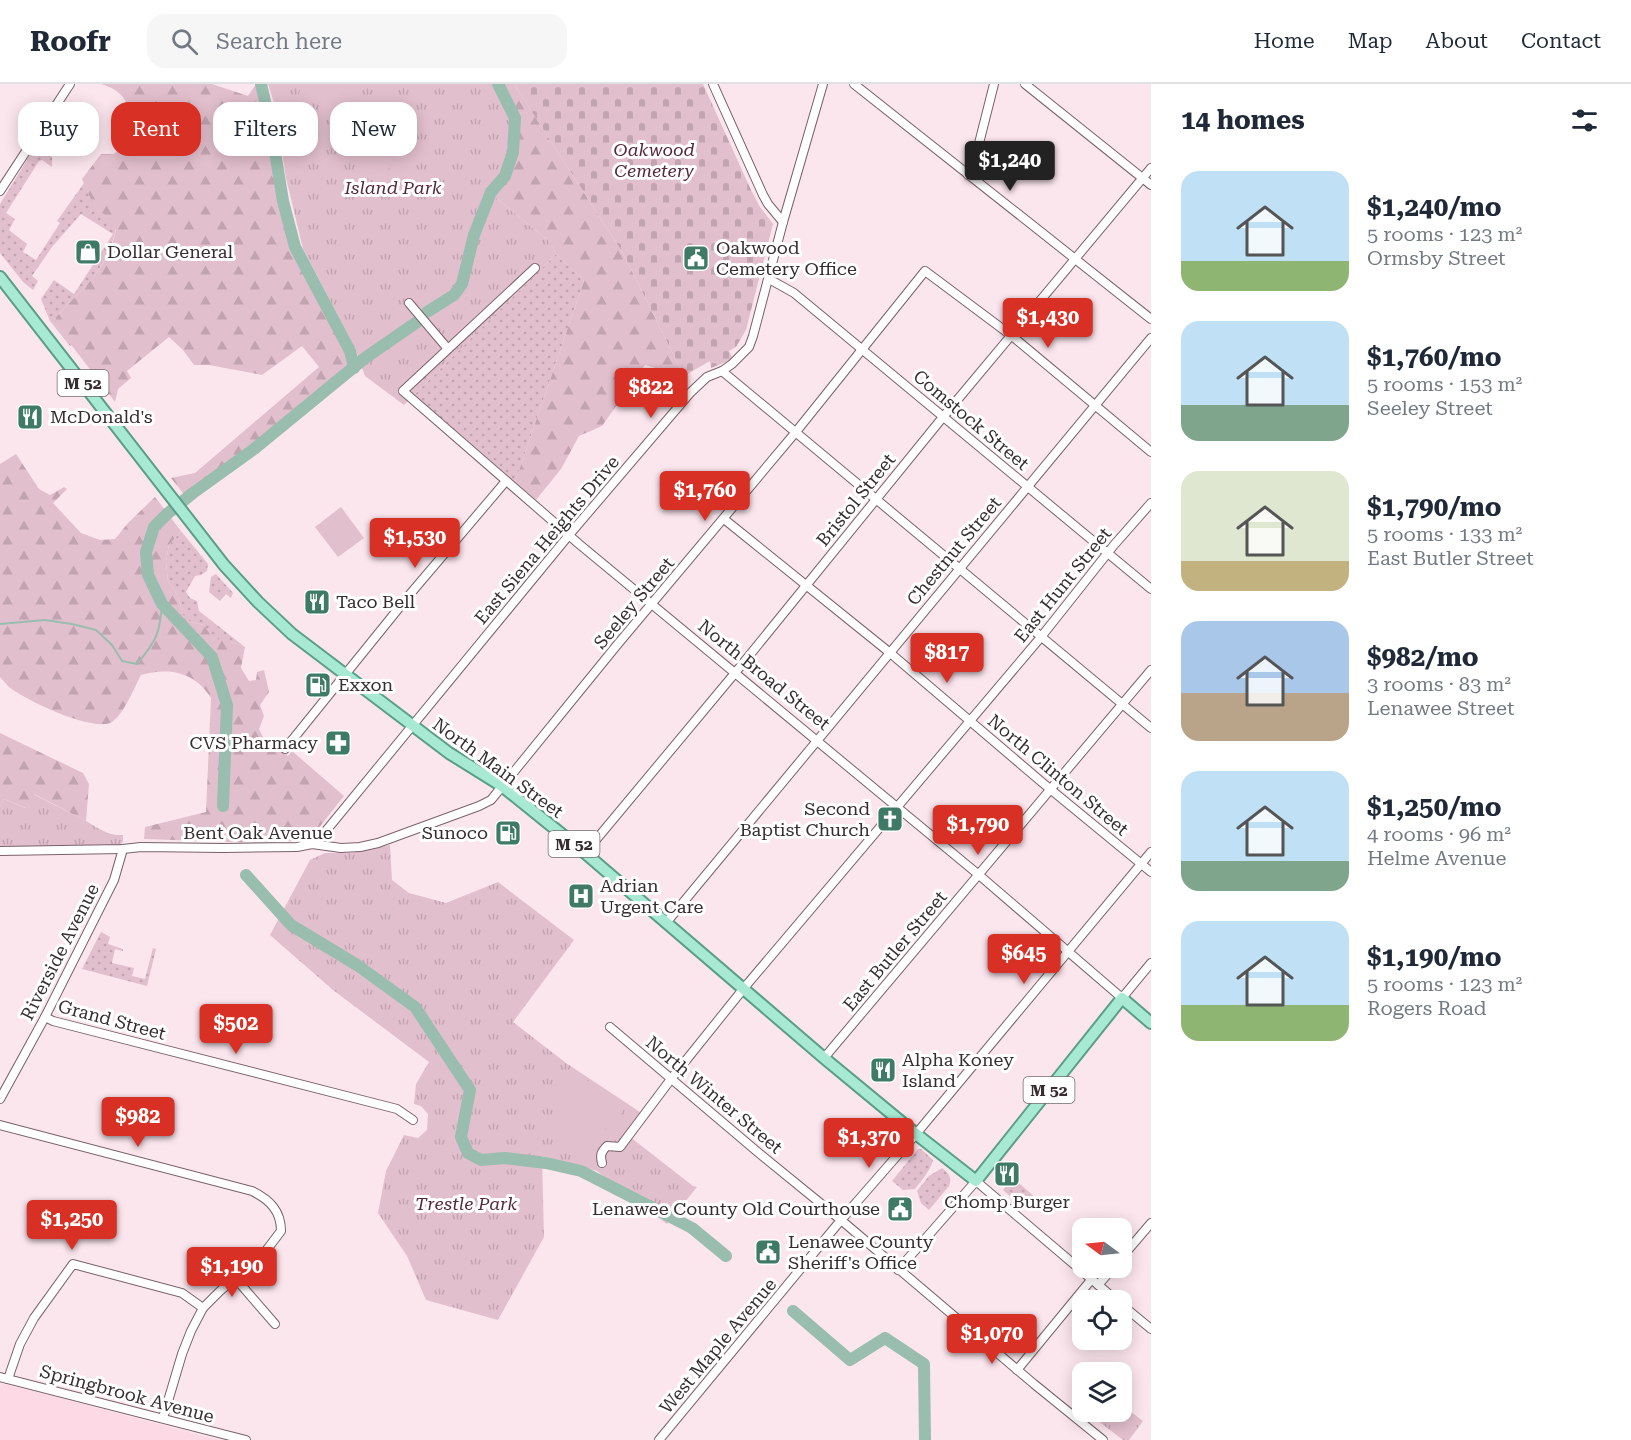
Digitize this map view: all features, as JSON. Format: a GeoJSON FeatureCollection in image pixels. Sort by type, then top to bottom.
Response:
{"type":"FeatureCollection","features":[{"type":"Feature","properties":{"kind":"main road","name":"North Main Street"},"geometry":{"type":"LineString","coordinates":[[0,277],[224,565],[269,613],[292,634],[412,726],[449,753],[502,786],[585,853],[824,1058],[976,1181]]}},
{"type":"Feature","properties":{"kind":"main road","name":"North Broad Street"},"geometry":{"type":"LineString","coordinates":[[1122,998],[1151,1023]]}},
{"type":"Feature","properties":{"kind":"main road","name":"M 52"},"geometry":{"type":"LineString","coordinates":[[976,1181],[1122,998]]}},
{"type":"Feature","properties":{"kind":"street"},"geometry":{"type":"LineString","coordinates":[[0,191],[70,84]]}},
{"type":"Feature","properties":{"kind":"street"},"geometry":{"type":"LineString","coordinates":[[713,84],[763,195],[783,222]]}},
{"type":"Feature","properties":{"kind":"street","name":"East Siena Heights Drive"},"geometry":{"type":"LineString","coordinates":[[312,844],[325,832],[569,535],[691,392],[707,377],[732,364],[749,347],[823,84]]}},
{"type":"Feature","properties":{"kind":"street"},"geometry":{"type":"LineString","coordinates":[[854,84],[1151,319]]}},
{"type":"Feature","properties":{"kind":"street"},"geometry":{"type":"LineString","coordinates":[[968,175],[973,167],[994,84]]}},
{"type":"Feature","properties":{"kind":"street"},"geometry":{"type":"LineString","coordinates":[[1025,84],[1151,185]]}},
{"type":"Feature","properties":{"kind":"street","name":"Bristol Street"},"geometry":{"type":"LineString","coordinates":[[585,853],[1151,168]]}},
{"type":"Feature","properties":{"kind":"street","name":"North Broad Street"},"geometry":{"type":"LineString","coordinates":[[535,268],[403,392],[652,605],[979,875],[1122,998]]}},
{"type":"Feature","properties":{"kind":"street","name":"Seeley Street"},"geometry":{"type":"LineString","coordinates":[[502,786],[795,433],[925,271],[1012,336]]}},
{"type":"Feature","properties":{"kind":"street","name":"Comstock Street"},"geometry":{"type":"LineString","coordinates":[[769,279],[794,293],[1151,589]]}},
{"type":"Feature","properties":{"kind":"street"},"geometry":{"type":"LineString","coordinates":[[410,303],[448,349]]}},
{"type":"Feature","properties":{"kind":"street"},"geometry":{"type":"LineString","coordinates":[[1012,336],[1151,452]]}},
{"type":"Feature","properties":{"kind":"street","name":"Chestnut Street"},"geometry":{"type":"LineString","coordinates":[[666,922],[1151,338]]}},
{"type":"Feature","properties":{"kind":"street"},"geometry":{"type":"LineString","coordinates":[[722,371],[1151,728]]}},
{"type":"Feature","properties":{"kind":"street"},"geometry":{"type":"LineString","coordinates":[[285,749],[411,593],[506,481]]}},
{"type":"Feature","properties":{"kind":"street","name":"East Hunt Street"},"geometry":{"type":"LineString","coordinates":[[602,1163],[600,1156],[602,1151],[607,1146],[620,1147],[744,988],[1041,637],[1107,553],[1151,503]]}},
{"type":"Feature","properties":{"kind":"street","name":"North Clinton Street"},"geometry":{"type":"LineString","coordinates":[[724,519],[890,652],[1151,872]]}},
{"type":"Feature","properties":{"kind":"street","name":"East Butler Street"},"geometry":{"type":"LineString","coordinates":[[824,1058],[1151,670]]}},
{"type":"Feature","properties":{"kind":"street","name":"Bent Oak Avenue"},"geometry":{"type":"LineString","coordinates":[[0,851],[141,847],[297,847],[312,844],[341,848],[360,847],[378,843],[479,806],[491,800],[502,786]]}},
{"type":"Feature","properties":{"kind":"street","name":"Riverside Avenue"},"geometry":{"type":"LineString","coordinates":[[0,1099],[45,1017],[114,880],[123,849]]}},
{"type":"Feature","properties":{"kind":"street","name":"West Maple Avenue"},"geometry":{"type":"LineString","coordinates":[[659,1440],[1151,852]]}},
{"type":"Feature","properties":{"kind":"street"},"geometry":{"type":"LineString","coordinates":[[1122,998],[1151,963]]}},
{"type":"Feature","properties":{"kind":"street","name":"Grand Street"},"geometry":{"type":"LineString","coordinates":[[45,1017],[53,1021],[397,1109],[413,1120]]}},
{"type":"Feature","properties":{"kind":"street","name":"North Winter Street"},"geometry":{"type":"LineString","coordinates":[[610,1027],[1103,1440]]}},
{"type":"Feature","properties":{"kind":"street"},"geometry":{"type":"LineString","coordinates":[[0,1125],[252,1191],[266,1198],[279,1215],[281,1232],[262,1256],[203,1308],[182,1354],[163,1418]]}},
{"type":"Feature","properties":{"kind":"street"},"geometry":{"type":"LineString","coordinates":[[898,1270],[976,1181]]}},
{"type":"Feature","properties":{"kind":"street","name":"North Main Street"},"geometry":{"type":"LineString","coordinates":[[976,1181],[1104,1290]]}},
{"type":"Feature","properties":{"kind":"street"},"geometry":{"type":"LineString","coordinates":[[1132,1245],[1151,1223]]}},
{"type":"Feature","properties":{"kind":"street"},"geometry":{"type":"LineString","coordinates":[[4,1378],[34,1318],[73,1264],[182,1293],[203,1308]]}},
{"type":"Feature","properties":{"kind":"street"},"geometry":{"type":"LineString","coordinates":[[1098,1285],[1104,1278]]}},
{"type":"Feature","properties":{"kind":"street"},"geometry":{"type":"LineString","coordinates":[[236,1279],[275,1324]]}},
{"type":"Feature","properties":{"kind":"street"},"geometry":{"type":"LineString","coordinates":[[1017,1370],[1091,1280]]}},
{"type":"Feature","properties":{"kind":"street"},"geometry":{"type":"LineString","coordinates":[[1132,1313],[1151,1329]]}},
{"type":"Feature","properties":{"kind":"street","name":"Springbrook Avenue"},"geometry":{"type":"LineString","coordinates":[[4,1378],[246,1440]]}},
{"type":"Feature","properties":{"kind":"shaded area"},"geometry":{"type":"Polygon","coordinates":[[[0,1383],[41,1393],[219,1440],[0,1440],[0,1383]]]}},
{"type":"Feature","properties":{"kind":"green space"},"geometry":{"type":"Polygon","coordinates":[[[101,84],[212,84],[248,96],[256,84],[261,84],[265,102],[213,102],[213,156],[276,156],[283,201],[295,247],[350,351],[354,368],[254,449],[187,498],[171,478],[195,473],[319,367],[302,346],[262,375],[209,365],[194,365],[169,337],[127,371],[131,378],[118,389],[115,402],[56,325],[56,317],[101,267],[116,229],[109,218],[94,204],[82,179],[101,154],[201,156],[201,102],[126,102],[121,94],[101,84]]]}},
{"type":"Feature","properties":{"kind":"green space","name":"Island Park"},"geometry":{"type":"Polygon","coordinates":[[[268,84],[495,84],[509,109],[513,126],[512,136],[495,197],[550,242],[556,254],[404,405],[365,376],[355,348],[303,249],[283,156],[318,156],[318,102],[274,102],[268,84]]]}},
{"type":"Feature","properties":{"kind":"green space"},"geometry":{"type":"Polygon","coordinates":[[[302,84],[367,84],[352,94],[334,98],[316,98],[298,96],[302,84]]]}},
{"type":"Feature","properties":{"kind":"green space"},"geometry":{"type":"Polygon","coordinates":[[[498,84],[514,84],[623,253],[684,376],[645,365],[602,426],[579,436],[561,469],[536,500],[515,482],[584,281],[556,254],[550,242],[491,192],[505,176],[513,152],[515,118],[498,84]]]}},
{"type":"Feature","properties":{"kind":"green space","name":"Oakwood Cemetery"},"geometry":{"type":"Polygon","coordinates":[[[514,84],[703,84],[751,190],[773,224],[746,330],[736,347],[729,351],[733,359],[711,368],[710,361],[684,376],[623,253],[514,84]]]}},
{"type":"Feature","properties":{"kind":"green space"},"geometry":{"type":"Polygon","coordinates":[[[377,95],[390,96],[404,101],[404,102],[356,102],[377,95]]]}},
{"type":"Feature","properties":{"kind":"green space"},"geometry":{"type":"Polygon","coordinates":[[[330,123],[330,147],[319,142],[330,123]]]}},
{"type":"Feature","properties":{"kind":"green space"},"geometry":{"type":"Polygon","coordinates":[[[29,156],[50,156],[52,167],[42,160],[39,161],[6,213],[15,219],[9,230],[27,244],[23,252],[36,260],[60,223],[57,221],[84,183],[97,208],[110,218],[116,228],[101,267],[56,317],[56,325],[72,345],[70,346],[50,321],[41,299],[54,280],[74,294],[113,234],[81,214],[52,247],[32,276],[38,281],[33,290],[23,282],[0,253],[0,204],[29,156]]]}},
{"type":"Feature","properties":{"kind":"green space"},"geometry":{"type":"Polygon","coordinates":[[[347,156],[393,156],[390,168],[382,173],[347,156]]]}},
{"type":"Feature","properties":{"kind":"green space"},"geometry":{"type":"Polygon","coordinates":[[[556,254],[584,281],[515,482],[414,395],[556,254]]]}},
{"type":"Feature","properties":{"kind":"green space"},"geometry":{"type":"Polygon","coordinates":[[[16,454],[39,489],[50,495],[64,487],[67,489],[53,503],[81,533],[100,540],[115,539],[155,497],[181,531],[169,545],[166,562],[168,581],[178,596],[184,618],[204,625],[217,642],[225,634],[231,642],[245,647],[241,668],[249,681],[256,680],[257,672],[264,670],[269,692],[260,705],[264,716],[259,729],[265,741],[278,745],[288,756],[292,751],[344,796],[314,834],[292,841],[264,843],[144,839],[145,827],[206,812],[211,698],[205,689],[189,677],[171,672],[141,675],[121,713],[112,722],[103,724],[76,719],[44,707],[17,693],[0,677],[0,464],[16,454]]]}},
{"type":"Feature","properties":{"kind":"green space"},"geometry":{"type":"Polygon","coordinates":[[[341,507],[364,538],[338,557],[315,527],[341,507]]]}},
{"type":"Feature","properties":{"kind":"green space"},"geometry":{"type":"Polygon","coordinates":[[[181,531],[208,564],[207,571],[195,576],[186,592],[190,598],[197,601],[199,611],[245,647],[231,642],[217,643],[204,625],[184,618],[178,596],[168,581],[166,562],[169,545],[181,531]]]}},
{"type":"Feature","properties":{"kind":"green space"},"geometry":{"type":"Polygon","coordinates":[[[216,574],[233,593],[231,598],[226,594],[220,601],[209,592],[211,577],[216,574]]]}},
{"type":"Feature","properties":{"kind":"green space"},"geometry":{"type":"Polygon","coordinates":[[[0,733],[83,773],[89,784],[86,821],[34,794],[26,808],[4,799],[0,806],[0,733]]]}},
{"type":"Feature","properties":{"kind":"green space"},"geometry":{"type":"Polygon","coordinates":[[[33,794],[102,830],[123,835],[123,842],[120,845],[0,847],[0,806],[4,799],[25,808],[33,794]]]}},
{"type":"Feature","properties":{"kind":"green space","name":"Trestle Park"},"geometry":{"type":"Polygon","coordinates":[[[390,845],[392,880],[409,893],[446,903],[498,882],[574,940],[513,1022],[566,1063],[640,1112],[625,1133],[697,1187],[667,1224],[597,1171],[542,1156],[544,1237],[498,1320],[426,1300],[407,1256],[378,1213],[386,1171],[404,1135],[418,1138],[427,1130],[428,1114],[421,1106],[414,1104],[416,1084],[429,1062],[333,990],[270,935],[310,860],[325,853],[351,853],[390,845]]]}},
{"type":"Feature","properties":{"kind":"green space"},"geometry":{"type":"Polygon","coordinates":[[[101,932],[110,937],[108,944],[123,949],[123,951],[115,949],[112,963],[134,968],[132,976],[145,979],[153,948],[156,949],[147,986],[82,969],[101,932]]]}},
{"type":"Feature","properties":{"kind":"green space"},"geometry":{"type":"Polygon","coordinates":[[[572,1070],[622,1104],[623,1112],[578,1155],[563,1135],[557,1114],[560,1093],[572,1070]]]}},
{"type":"Feature","properties":{"kind":"green space"},"geometry":{"type":"Polygon","coordinates":[[[918,1149],[933,1160],[932,1164],[915,1189],[903,1190],[892,1181],[918,1149]]]}},
{"type":"Feature","properties":{"kind":"green space"},"geometry":{"type":"Polygon","coordinates":[[[942,1168],[949,1176],[949,1186],[929,1210],[921,1203],[917,1191],[929,1176],[942,1168]]]}},
{"type":"Feature","properties":{"kind":"green space"},"geometry":{"type":"Polygon","coordinates":[[[1013,1178],[1036,1198],[1026,1210],[1003,1190],[1013,1178]]]}},
{"type":"Feature","properties":{"kind":"green space"},"geometry":{"type":"Polygon","coordinates":[[[1132,1413],[1143,1421],[1129,1440],[1123,1440],[1099,1422],[1132,1422],[1132,1413]]]}},
{"type":"Feature","properties":{"kind":"waterway"},"geometry":{"type":"LineString","coordinates":[[261,84],[271,127],[283,201],[295,247],[350,351],[354,368]]}},
{"type":"Feature","properties":{"kind":"waterway"},"geometry":{"type":"LineString","coordinates":[[427,312],[454,295],[462,284],[474,235],[491,192],[505,176],[513,152],[515,118],[498,84]]}},
{"type":"Feature","properties":{"kind":"waterway"},"geometry":{"type":"LineString","coordinates":[[223,806],[227,705],[212,657],[162,604],[148,575],[146,552],[154,527],[193,493],[254,449],[365,358],[417,322]]}},
{"type":"Feature","properties":{"kind":"waterway"},"geometry":{"type":"LineString","coordinates":[[0,624],[45,620],[96,630],[112,645],[122,661],[137,664],[156,637],[162,604]]}},
{"type":"Feature","properties":{"kind":"waterway"},"geometry":{"type":"LineString","coordinates":[[246,875],[291,925],[357,965],[415,1007],[470,1090],[461,1137],[468,1153],[481,1160],[505,1158],[546,1163],[581,1171],[692,1228],[726,1256]]}},
{"type":"Feature","properties":{"kind":"waterway"},"geometry":{"type":"LineString","coordinates":[[793,1311],[850,1360],[885,1338],[924,1364],[925,1440]]}},
{"type":"Feature","properties":{"kind":"place","name":"Dollar General"},"geometry":{"type":"Point","coordinates":[88,252]}},
{"type":"Feature","properties":{"kind":"place","name":"Oakwood Cemetery Office"},"geometry":{"type":"Point","coordinates":[696,258]}},
{"type":"Feature","properties":{"kind":"place","name":"McDonald's"},"geometry":{"type":"Point","coordinates":[30,417]}},
{"type":"Feature","properties":{"kind":"place","name":"Taco Bell"},"geometry":{"type":"Point","coordinates":[317,602]}},
{"type":"Feature","properties":{"kind":"place","name":"Exxon"},"geometry":{"type":"Point","coordinates":[318,685]}},
{"type":"Feature","properties":{"kind":"place","name":"CVS Pharmacy"},"geometry":{"type":"Point","coordinates":[338,743]}},
{"type":"Feature","properties":{"kind":"place","name":"Second Baptist Church"},"geometry":{"type":"Point","coordinates":[890,819]}},
{"type":"Feature","properties":{"kind":"place","name":"Sunoco"},"geometry":{"type":"Point","coordinates":[508,833]}},
{"type":"Feature","properties":{"kind":"place","name":"Adrian Urgent Care"},"geometry":{"type":"Point","coordinates":[581,896]}},
{"type":"Feature","properties":{"kind":"place","name":"Alpha Koney Island"},"geometry":{"type":"Point","coordinates":[883,1070]}},
{"type":"Feature","properties":{"kind":"place","name":"Chomp Burger"},"geometry":{"type":"Point","coordinates":[1007,1174]}},
{"type":"Feature","properties":{"kind":"place","name":"Lenawee County Old Courthouse"},"geometry":{"type":"Point","coordinates":[900,1209]}},
{"type":"Feature","properties":{"kind":"place","name":"Lenawee County Sheriff's Office"},"geometry":{"type":"Point","coordinates":[768,1252]}}]}
